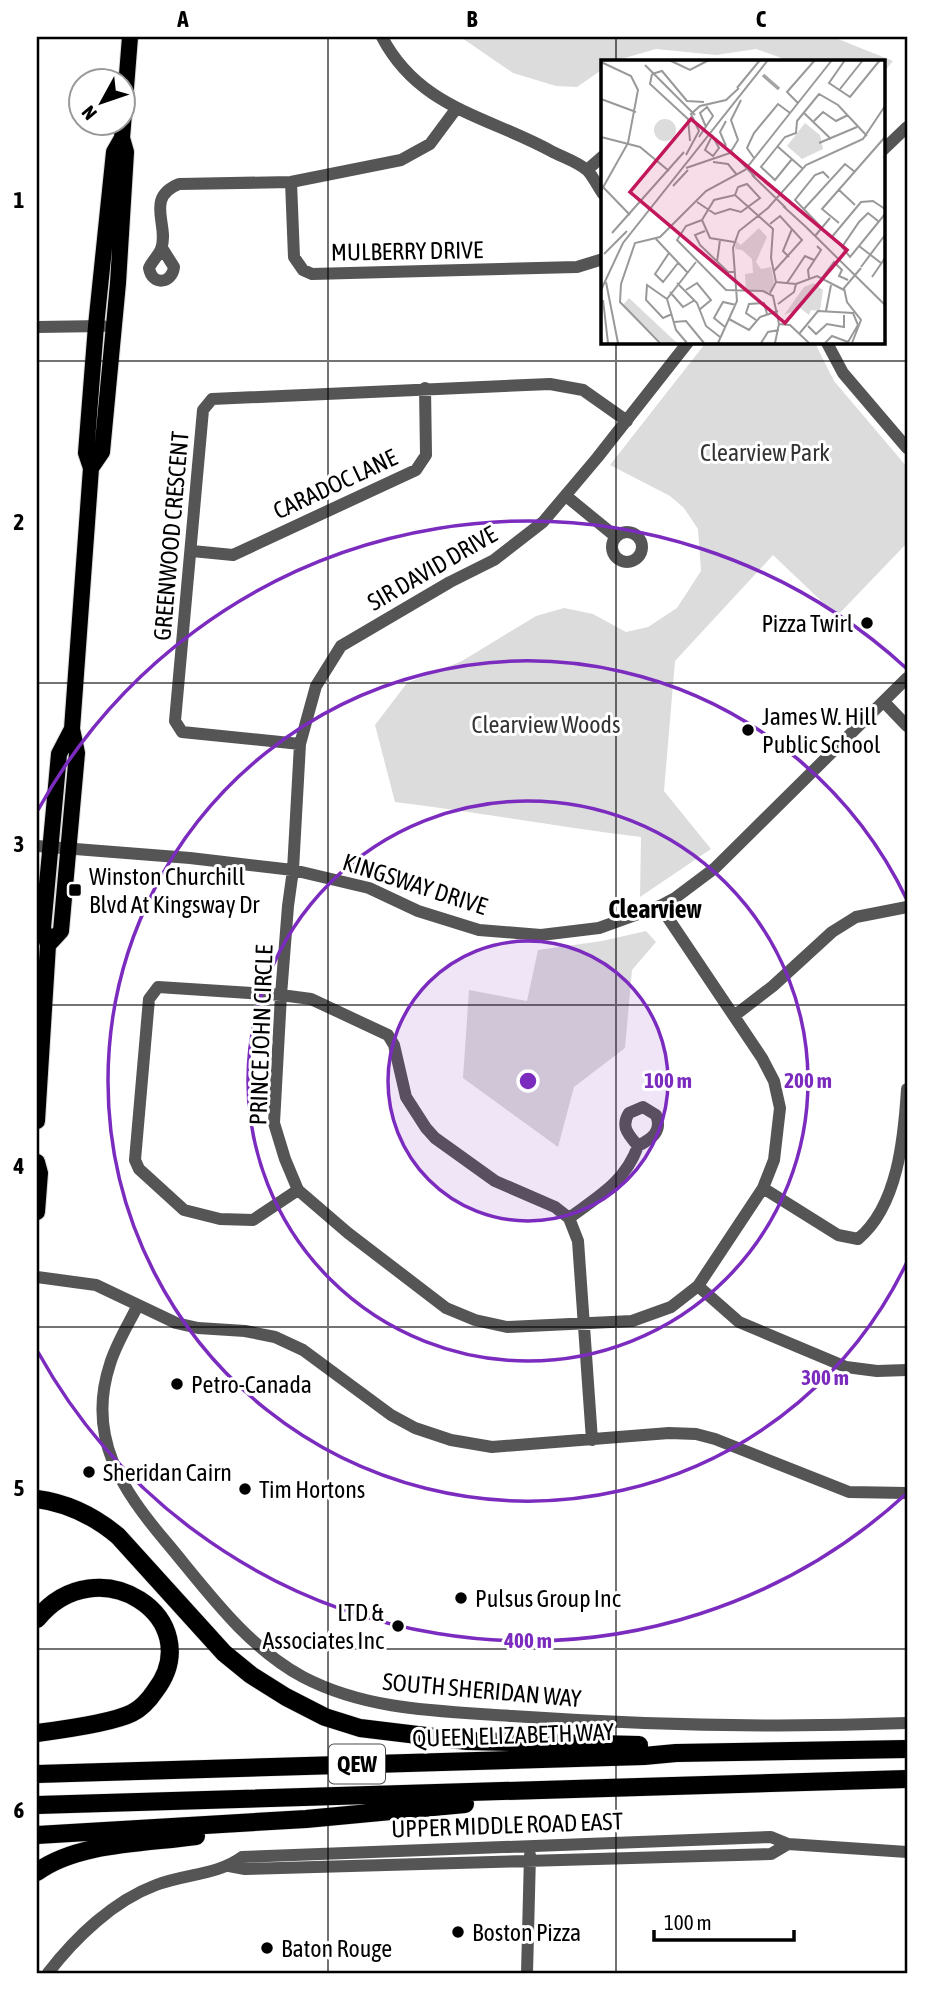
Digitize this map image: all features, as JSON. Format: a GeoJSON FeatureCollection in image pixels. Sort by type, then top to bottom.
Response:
{"type":"FeatureCollection","features":[{"type":"Feature","properties":{"kind":"highway"},"geometry":{"type":"LineString","coordinates":[[37,1499],[58,1503],[99,1520],[118,1536],[224,1653],[286,1698],[325,1717],[360,1728],[467,1741],[642,1745],[676,1754]]}},
{"type":"Feature","properties":{"kind":"highway"},"geometry":{"type":"LineString","coordinates":[[37,1619],[60,1598],[71,1592],[83,1588],[113,1588],[136,1597],[147,1606],[162,1624],[170,1646],[168,1670],[160,1685],[147,1703],[131,1714],[60,1730],[37,1732]]}},
{"type":"Feature","properties":{"kind":"highway","name":"QUEEN ELIZABETH WAY"},"geometry":{"type":"LineString","coordinates":[[37,1774],[907,1749]]}},
{"type":"Feature","properties":{"kind":"highway","name":"QEW"},"geometry":{"type":"LineString","coordinates":[[37,1805],[907,1779]]}},
{"type":"Feature","properties":{"kind":"highway"},"geometry":{"type":"LineString","coordinates":[[37,1836],[306,1819],[524,1799],[558,1790]]}},
{"type":"Feature","properties":{"kind":"highway"},"geometry":{"type":"LineString","coordinates":[[37,1872],[64,1858],[95,1850],[282,1826],[306,1819]]}},
{"type":"Feature","properties":{"kind":"main road"},"geometry":{"type":"LineString","coordinates":[[91,468],[102,452],[114,326],[126,152],[122,138],[130,37]]}},
{"type":"Feature","properties":{"kind":"main road"},"geometry":{"type":"LineString","coordinates":[[48,945],[61,931],[77,753],[72,729],[91,468],[86,453],[114,152],[122,138]]}},
{"type":"Feature","properties":{"kind":"main road"},"geometry":{"type":"LineString","coordinates":[[37,1121],[48,945],[43,928],[44,847],[59,754],[72,729]]}},
{"type":"Feature","properties":{"kind":"main road"},"geometry":{"type":"LineString","coordinates":[[37,1162],[40,1173],[37,1212]]}},
{"type":"Feature","properties":{"kind":"street"},"geometry":{"type":"LineString","coordinates":[[382,37],[394,57],[414,80],[456,109],[532,141],[587,170],[601,191]]}},
{"type":"Feature","properties":{"kind":"street"},"geometry":{"type":"LineString","coordinates":[[162,248],[160,203],[164,193],[170,188],[179,184],[291,182],[401,160],[430,144],[456,109]]}},
{"type":"Feature","properties":{"kind":"street"},"geometry":{"type":"LineString","coordinates":[[884,149],[906,131]]}},
{"type":"Feature","properties":{"kind":"street"},"geometry":{"type":"LineString","coordinates":[[587,170],[601,158]]}},
{"type":"Feature","properties":{"kind":"street","name":"MULBERRY DRIVE"},"geometry":{"type":"LineString","coordinates":[[291,182],[294,257],[303,271],[312,274],[577,267],[601,260]]}},
{"type":"Feature","properties":{"kind":"street"},"geometry":{"type":"LineString","coordinates":[[37,327],[114,326]]}},
{"type":"Feature","properties":{"kind":"street","name":"SIR DAVID DRIVE"},"geometry":{"type":"LineString","coordinates":[[293,870],[300,744],[316,686],[341,646],[450,582],[494,560],[543,522],[687,343]]}},
{"type":"Feature","properties":{"kind":"street"},"geometry":{"type":"LineString","coordinates":[[827,343],[843,373],[907,448]]}},
{"type":"Feature","properties":{"kind":"street","name":"GREENWOOD CRESCENT"},"geometry":{"type":"LineString","coordinates":[[300,744],[182,732],[176,721],[203,410],[212,399],[550,384],[583,390],[627,421]]}},
{"type":"Feature","properties":{"kind":"street","name":"CARADOC LANE"},"geometry":{"type":"LineString","coordinates":[[192,551],[233,555],[415,470],[426,455],[425,388]]}},
{"type":"Feature","properties":{"kind":"street"},"geometry":{"type":"LineString","coordinates":[[566,496],[615,536]]}},
{"type":"Feature","properties":{"kind":"street","name":"KINGSWAY DRIVE"},"geometry":{"type":"LineString","coordinates":[[44,847],[190,858],[293,870],[369,887],[418,911],[479,930],[541,935],[599,928],[660,906],[715,868],[907,678]]}},
{"type":"Feature","properties":{"kind":"street"},"geometry":{"type":"LineString","coordinates":[[884,702],[907,726]]}},
{"type":"Feature","properties":{"kind":"street","name":"PRINCE JOHN CIRCLE"},"geometry":{"type":"LineString","coordinates":[[293,870],[281,995],[274,1123],[298,1190],[348,1233],[446,1308],[475,1320],[507,1327],[632,1321],[671,1307],[698,1286],[763,1188],[774,1160],[780,1108],[774,1081],[660,906]]}},
{"type":"Feature","properties":{"kind":"street"},"geometry":{"type":"LineString","coordinates":[[734,1016],[773,986],[832,932],[856,917],[907,907]]}},
{"type":"Feature","properties":{"kind":"street"},"geometry":{"type":"LineString","coordinates":[[298,1190],[253,1220],[220,1219],[184,1210],[139,1169],[135,1160],[149,999],[158,987],[311,999],[388,1035],[394,1045],[406,1097],[435,1138],[495,1181],[555,1207],[569,1218],[578,1241],[592,1440]]}},
{"type":"Feature","properties":{"kind":"street"},"geometry":{"type":"LineString","coordinates":[[763,1188],[838,1235],[858,1239],[873,1226],[895,1174],[903,1142],[907,1089]]}},
{"type":"Feature","properties":{"kind":"street"},"geometry":{"type":"LineString","coordinates":[[569,1218],[622,1177],[630,1167],[638,1146]]}},
{"type":"Feature","properties":{"kind":"street"},"geometry":{"type":"LineString","coordinates":[[37,1277],[96,1286],[176,1323],[275,1337],[303,1350],[391,1415],[415,1428],[452,1440],[492,1447],[669,1433],[696,1434],[715,1438],[849,1492],[907,1493]]}},
{"type":"Feature","properties":{"kind":"street"},"geometry":{"type":"LineString","coordinates":[[698,1286],[739,1322],[846,1367],[877,1371],[907,1370]]}},
{"type":"Feature","properties":{"kind":"street","name":"SOUTH SHERIDAN WAY"},"geometry":{"type":"LineString","coordinates":[[137,1307],[113,1357],[104,1388],[104,1429],[114,1470],[141,1513],[217,1605],[273,1658],[301,1675],[348,1696],[417,1709],[608,1721],[832,1726],[907,1723]]}},
{"type":"Feature","properties":{"kind":"street","name":"UPPER MIDDLE ROAD EAST"},"geometry":{"type":"LineString","coordinates":[[48,1973],[89,1929],[131,1897],[156,1885],[229,1866],[242,1857],[530,1844],[771,1837],[788,1844],[907,1852]]}},
{"type":"Feature","properties":{"kind":"street"},"geometry":{"type":"LineString","coordinates":[[527,1973],[530,1844]]}},
{"type":"Feature","properties":{"kind":"street","name":"UPPER MIDDLE ROAD EAST"},"geometry":{"type":"LineString","coordinates":[[229,1866],[245,1869],[771,1854],[788,1844]]}},
{"type":"Feature","properties":{"kind":"green space"},"geometry":{"type":"Polygon","coordinates":[[[833,37],[893,61],[884,72],[884,60],[787,60],[756,49],[716,55],[656,49],[618,60],[601,60],[601,70],[577,87],[556,86],[513,73],[462,38],[833,37]]]}},
{"type":"Feature","properties":{"kind":"green space"},"geometry":{"type":"Polygon","coordinates":[[[815,343],[834,381],[907,467],[907,543],[837,616],[773,555],[675,661],[664,791],[711,849],[640,897],[641,837],[395,802],[375,725],[407,683],[462,661],[536,616],[564,608],[593,614],[626,632],[648,627],[677,608],[701,571],[698,529],[684,508],[670,496],[610,465],[704,345],[815,343]]]}},
{"type":"Feature","properties":{"kind":"green space"},"geometry":{"type":"Polygon","coordinates":[[[646,931],[656,942],[632,970],[625,1048],[574,1087],[558,1147],[463,1078],[469,990],[527,1001],[538,950],[602,941],[646,931]]]}},
{"type":"Feature","properties":{"kind":"place","name":"Pizza Twirl"},"geometry":{"type":"Point","coordinates":[867,623]}},
{"type":"Feature","properties":{"kind":"place","name":"James W. Hill Public School"},"geometry":{"type":"Point","coordinates":[748,730]}},
{"type":"Feature","properties":{"kind":"place","name":"Winston Churchill Blvd At Kingsway Dr"},"geometry":{"type":"Point","coordinates":[75,890]}},
{"type":"Feature","properties":{"kind":"place","name":"Petro-Canada"},"geometry":{"type":"Point","coordinates":[177,1384]}},
{"type":"Feature","properties":{"kind":"place","name":"Sheridan Cairn"},"geometry":{"type":"Point","coordinates":[89,1472]}},
{"type":"Feature","properties":{"kind":"place","name":"Tim Hortons"},"geometry":{"type":"Point","coordinates":[245,1489]}},
{"type":"Feature","properties":{"kind":"place","name":"Pulsus Group Inc"},"geometry":{"type":"Point","coordinates":[461,1598]}},
{"type":"Feature","properties":{"kind":"place","name":"LTD & Associates Inc"},"geometry":{"type":"Point","coordinates":[398,1626]}},
{"type":"Feature","properties":{"kind":"place","name":"Boston Pizza"},"geometry":{"type":"Point","coordinates":[458,1932]}},
{"type":"Feature","properties":{"kind":"place","name":"Baton Rouge"},"geometry":{"type":"Point","coordinates":[267,1948]}},
{"type":"Feature","properties":{"kind":"district","name":"Clearview"},"geometry":{"type":"Point","coordinates":[655,909]}},
{"type":"Feature","properties":{"kind":"park label","name":"Clearview Park"},"geometry":{"type":"Point","coordinates":[765,452]}},
{"type":"Feature","properties":{"kind":"park label","name":"Clearview Woods"},"geometry":{"type":"Point","coordinates":[546,724]}}]}
